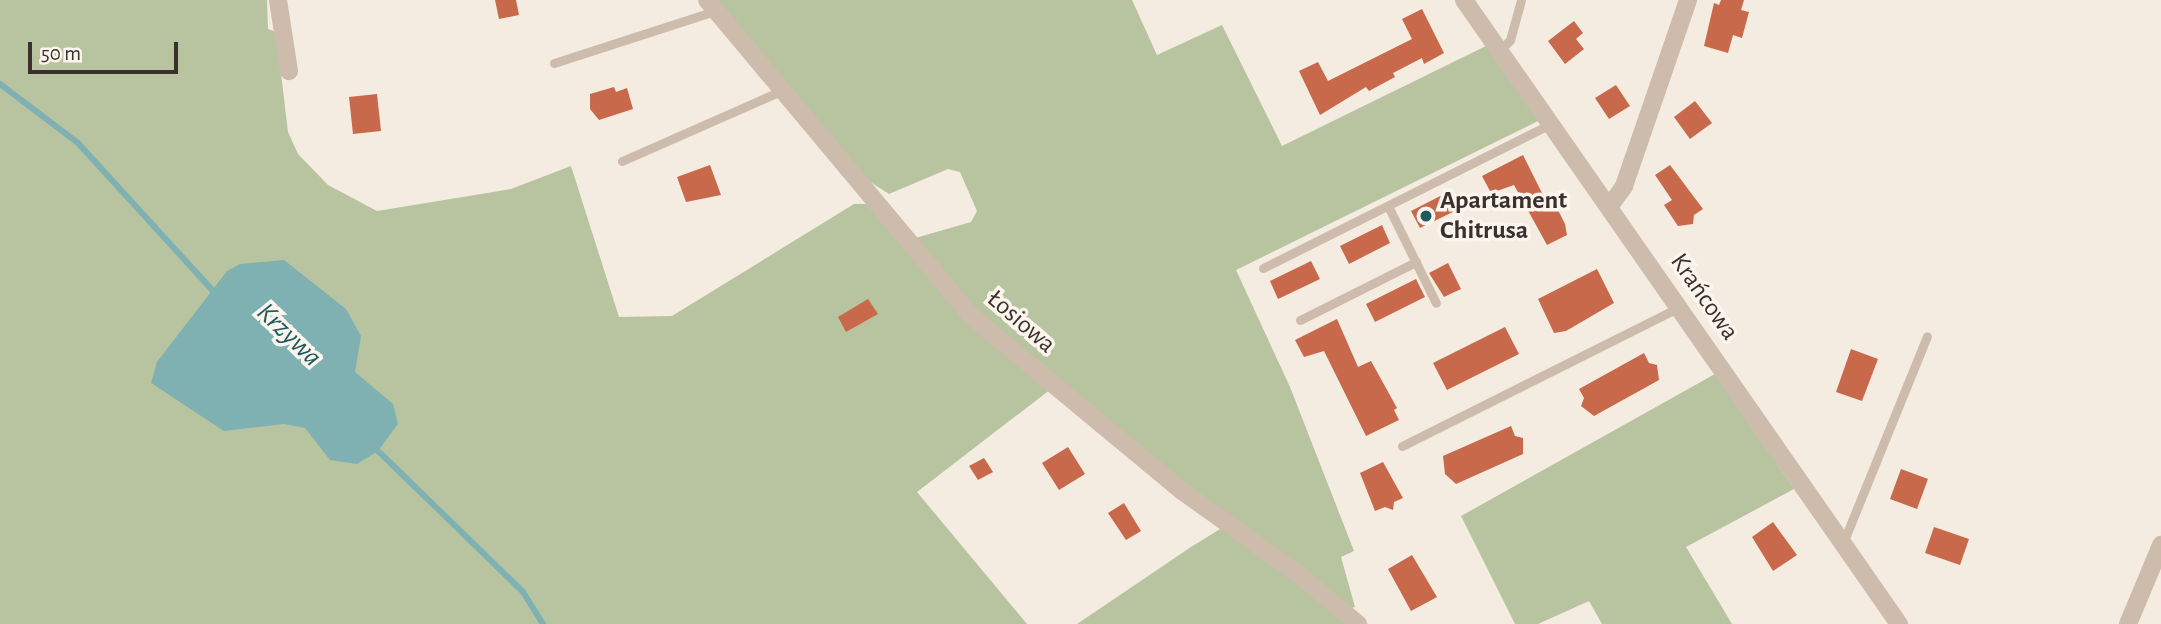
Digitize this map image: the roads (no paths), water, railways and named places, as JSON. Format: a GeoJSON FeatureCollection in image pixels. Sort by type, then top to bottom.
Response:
{"type":"FeatureCollection","features":[{"type":"Feature","properties":{"kind":"street"},"geometry":{"type":"LineString","coordinates":[[278,0],[289,71]]}},
{"type":"Feature","properties":{"kind":"street","name":"Krańcowa"},"geometry":{"type":"LineString","coordinates":[[1464,0],[1899,624]]}},
{"type":"Feature","properties":{"kind":"street"},"geometry":{"type":"LineString","coordinates":[[1609,207],[1624,186],[1688,0]]}},
{"type":"Feature","properties":{"kind":"street","name":"Łosiowa"},"geometry":{"type":"LineString","coordinates":[[711,6],[970,315],[1182,491],[1297,573],[1358,624]]}},
{"type":"Feature","properties":{"kind":"street"},"geometry":{"type":"LineString","coordinates":[[2128,624],[2161,545]]}},
{"type":"Feature","properties":{"kind":"lane"},"geometry":{"type":"LineString","coordinates":[[1500,50],[1510,40],[1521,0]]}},
{"type":"Feature","properties":{"kind":"lane"},"geometry":{"type":"LineString","coordinates":[[554,63],[711,6]]}},
{"type":"Feature","properties":{"kind":"lane"},"geometry":{"type":"LineString","coordinates":[[622,161],[783,90]]}},
{"type":"Feature","properties":{"kind":"lane"},"geometry":{"type":"LineString","coordinates":[[1263,268],[1551,124]]}},
{"type":"Feature","properties":{"kind":"lane"},"geometry":{"type":"LineString","coordinates":[[1388,206],[1436,303]]}},
{"type":"Feature","properties":{"kind":"lane"},"geometry":{"type":"LineString","coordinates":[[1300,320],[1416,262]]}},
{"type":"Feature","properties":{"kind":"lane"},"geometry":{"type":"LineString","coordinates":[[1402,446],[1680,307]]}},
{"type":"Feature","properties":{"kind":"lane"},"geometry":{"type":"LineString","coordinates":[[1842,544],[1850,534],[1927,335]]}},
{"type":"Feature","properties":{"kind":"water"},"geometry":{"type":"Polygon","coordinates":[[[284,260],[346,309],[361,336],[355,372],[393,404],[398,424],[378,451],[357,464],[330,460],[305,428],[284,424],[224,431],[151,383],[157,362],[227,271],[240,264],[284,260]]]}},
{"type":"Feature","properties":{"kind":"waterway","name":"Krzywa"},"geometry":{"type":"LineString","coordinates":[[0,84],[78,143],[217,295]]}},
{"type":"Feature","properties":{"kind":"waterway","name":"Krzywa"},"geometry":{"type":"LineString","coordinates":[[373,446],[523,592],[543,624]]}},
{"type":"Feature","properties":{"kind":"place","name":"Apartament Chitrusa"},"geometry":{"type":"Point","coordinates":[1426,216]}}]}
